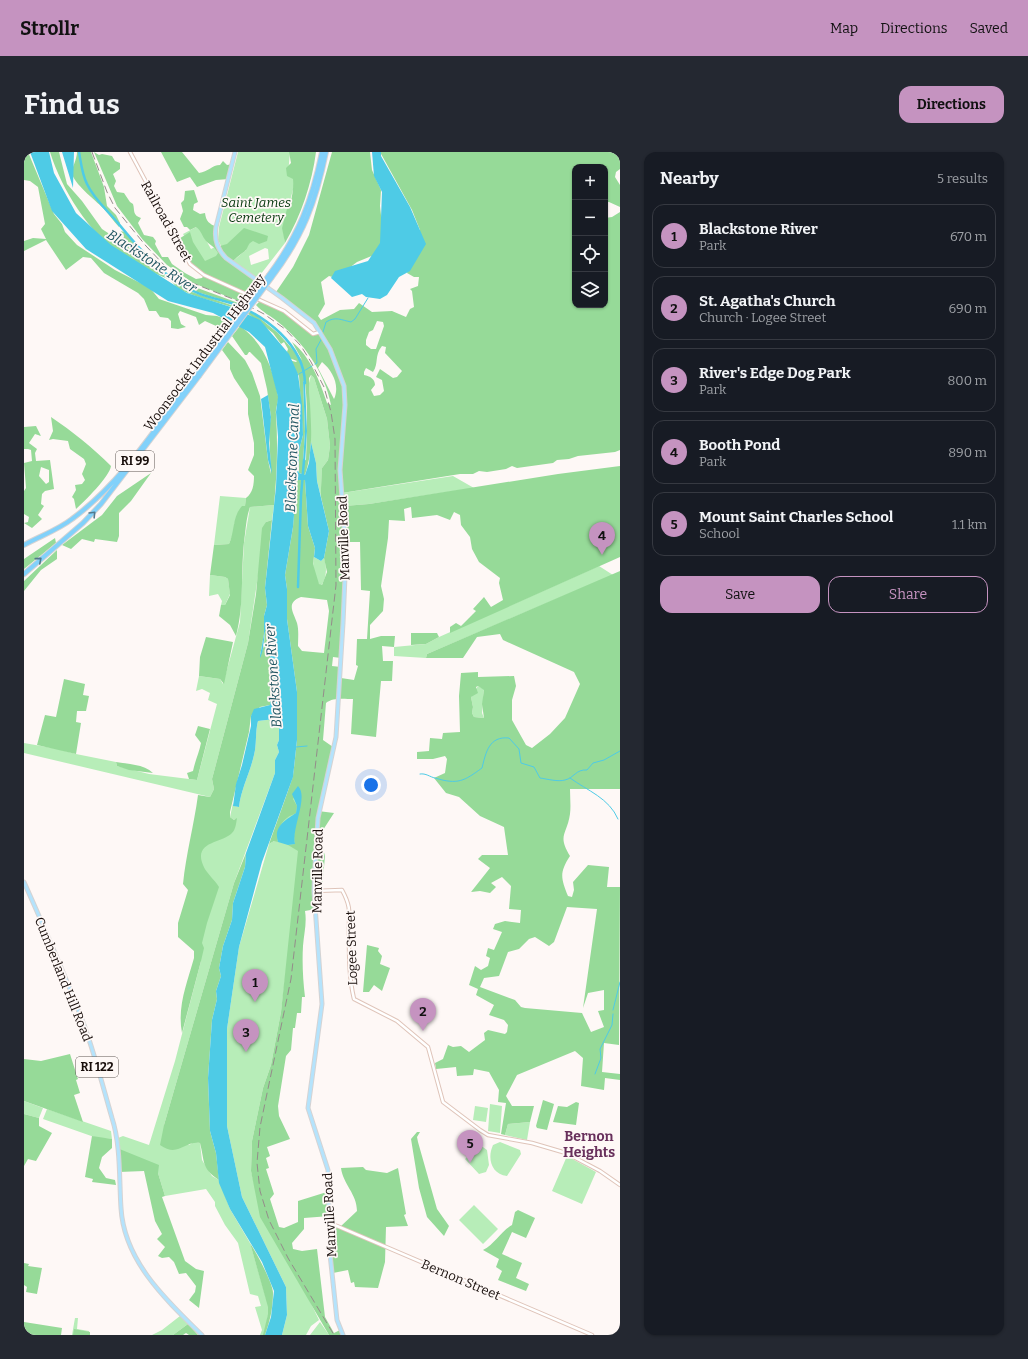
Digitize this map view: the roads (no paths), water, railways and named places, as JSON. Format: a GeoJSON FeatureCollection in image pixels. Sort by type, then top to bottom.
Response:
{"type":"FeatureCollection","features":[{"type":"Feature","properties":{"kind":"highway","name":"Woonsocket Industrial Highway"},"geometry":{"type":"LineString","coordinates":[[271,276],[289,247],[303,219],[315,186],[322,152]]}},
{"type":"Feature","properties":{"kind":"highway","name":"Woonsocket Industrial Highway"},"geometry":{"type":"LineString","coordinates":[[24,574],[89,517],[113,490],[197,375],[293,248],[307,221],[320,184],[326,152]]}},
{"type":"Feature","properties":{"kind":"highway","name":"Woonsocket Industrial Highway"},"geometry":{"type":"LineString","coordinates":[[24,545],[62,526],[87,507],[115,479],[197,375]]}},
{"type":"Feature","properties":{"kind":"main road","name":"Manville Road"},"geometry":{"type":"LineString","coordinates":[[235,152],[216,231],[218,247],[226,258],[304,315],[320,331],[341,374],[345,391],[340,470],[346,553],[336,737],[318,818],[314,890],[322,1004],[308,1108],[328,1170],[330,1254],[337,1320],[343,1335]]}},
{"type":"Feature","properties":{"kind":"main road","name":"Cumberland Hill Road"},"geometry":{"type":"LineString","coordinates":[[24,882],[84,1025],[111,1112],[115,1131],[121,1218],[128,1244],[137,1262],[174,1307],[202,1335]]}},
{"type":"Feature","properties":{"kind":"street","name":"Railroad Street"},"geometry":{"type":"LineString","coordinates":[[130,152],[190,264],[212,279],[277,307],[296,319],[313,334],[320,331]]}},
{"type":"Feature","properties":{"kind":"street","name":"Logee Street"},"geometry":{"type":"LineString","coordinates":[[314,890],[342,890],[348,901],[351,913],[349,930],[349,960],[350,983],[354,999],[397,1021],[428,1047],[443,1102],[488,1135],[532,1143],[566,1153],[600,1171],[620,1185]]}},
{"type":"Feature","properties":{"kind":"street","name":"Bernon Street"},"geometry":{"type":"LineString","coordinates":[[330,1223],[592,1335]]}},
{"type":"Feature","properties":{"kind":"water"},"geometry":{"type":"Polygon","coordinates":[[[30,152],[49,152],[54,173],[76,213],[111,245],[187,293],[234,308],[260,320],[289,354],[298,374],[302,405],[303,435],[299,451],[298,470],[299,473],[305,475],[309,463],[311,442],[316,463],[317,481],[329,531],[324,558],[321,561],[314,557],[315,548],[308,526],[305,480],[297,480],[293,527],[285,575],[287,589],[287,619],[297,692],[297,740],[293,777],[262,862],[239,947],[227,1029],[227,1126],[242,1197],[286,1287],[287,1315],[282,1335],[265,1335],[271,1317],[274,1291],[262,1262],[230,1209],[219,1183],[216,1153],[210,1131],[208,1078],[212,1020],[217,999],[216,991],[221,976],[219,968],[223,946],[232,920],[233,903],[245,867],[246,853],[275,773],[275,760],[279,752],[277,745],[279,740],[279,721],[275,719],[258,721],[254,755],[239,807],[233,806],[236,784],[251,726],[251,716],[254,709],[270,705],[276,671],[274,660],[268,661],[274,650],[269,622],[265,629],[263,649],[260,658],[260,656],[264,634],[264,616],[267,605],[265,588],[276,487],[278,437],[276,412],[278,397],[265,347],[249,332],[213,313],[168,301],[86,249],[52,211],[30,152]]]}},
{"type":"Feature","properties":{"kind":"water"},"geometry":{"type":"Polygon","coordinates":[[[62,152],[74,152],[73,188],[62,152]]]}},
{"type":"Feature","properties":{"kind":"water"},"geometry":{"type":"Polygon","coordinates":[[[372,152],[381,152],[381,156],[410,207],[426,244],[410,271],[399,277],[387,295],[380,299],[366,297],[362,294],[352,297],[331,278],[335,271],[368,261],[380,243],[382,192],[374,176],[372,152]]]}},
{"type":"Feature","properties":{"kind":"water"},"geometry":{"type":"Polygon","coordinates":[[[303,381],[305,382],[307,431],[305,464],[303,461],[305,432],[303,381]]]}},
{"type":"Feature","properties":{"kind":"water"},"geometry":{"type":"Polygon","coordinates":[[[268,395],[271,417],[269,443],[272,474],[268,460],[261,399],[268,395]]]}},
{"type":"Feature","properties":{"kind":"water"},"geometry":{"type":"Polygon","coordinates":[[[298,786],[301,791],[302,798],[295,830],[295,844],[288,845],[278,842],[277,832],[281,824],[296,813],[297,806],[292,794],[298,786]]]}},
{"type":"Feature","properties":{"kind":"waterway","name":"Blackstone Canal"},"geometry":{"type":"LineString","coordinates":[[79,152],[84,176],[93,195],[147,256],[164,272],[188,288],[200,294],[244,308],[269,324],[290,344],[298,356],[303,369],[305,383]]}},
{"type":"Feature","properties":{"kind":"waterway"},"geometry":{"type":"LineString","coordinates":[[323,332],[326,322],[330,320],[338,319],[351,322],[355,319],[368,298]]}},
{"type":"Feature","properties":{"kind":"waterway"},"geometry":{"type":"LineString","coordinates":[[315,364],[317,363],[316,349],[322,338]]}},
{"type":"Feature","properties":{"kind":"waterway","name":"Blackstone Canal"},"geometry":{"type":"LineString","coordinates":[[299,374],[312,366]]}},
{"type":"Feature","properties":{"kind":"waterway","name":"Blackstone Canal"},"geometry":{"type":"LineString","coordinates":[[298,587],[301,496],[304,460]]}},
{"type":"Feature","properties":{"kind":"waterway"},"geometry":{"type":"LineString","coordinates":[[420,774],[450,781],[465,779],[482,768],[485,756],[490,746],[493,742],[502,738],[509,738],[519,749],[521,763],[534,767],[540,778],[556,781],[568,779],[580,771],[587,770],[593,763],[604,760],[620,751]]}},
{"type":"Feature","properties":{"kind":"waterway"},"geometry":{"type":"LineString","coordinates":[[296,747],[307,746]]}},
{"type":"Feature","properties":{"kind":"waterway"},"geometry":{"type":"LineString","coordinates":[[570,778],[604,800],[618,819]]}},
{"type":"Feature","properties":{"kind":"waterway"},"geometry":{"type":"LineString","coordinates":[[613,1010],[620,982]]}},
{"type":"Feature","properties":{"kind":"waterway"},"geometry":{"type":"LineString","coordinates":[[595,1074],[601,1058],[600,1049],[612,1025],[613,1014]]}},
{"type":"Feature","properties":{"kind":"railway"},"geometry":{"type":"LineString","coordinates":[[92,152],[107,192],[115,208],[146,246],[165,266],[185,280],[243,303],[264,314],[285,329],[301,346],[311,362],[324,387],[331,412],[335,439],[336,585],[291,979],[260,1127],[257,1163],[260,1191],[269,1220],[288,1258],[334,1335]]}},
{"type":"Feature","properties":{"kind":"place","name":"Booth Pond"},"geometry":{"type":"Point","coordinates":[602,555]}},
{"type":"Feature","properties":{"kind":"place","name":"Blackstone River"},"geometry":{"type":"Point","coordinates":[255,1002]}},
{"type":"Feature","properties":{"kind":"place","name":"St. Agatha's Church"},"geometry":{"type":"Point","coordinates":[423,1031]}},
{"type":"Feature","properties":{"kind":"place","name":"River's Edge Dog Park"},"geometry":{"type":"Point","coordinates":[246,1052]}},
{"type":"Feature","properties":{"kind":"place","name":"Mount Saint Charles School"},"geometry":{"type":"Point","coordinates":[470,1163]}},
{"type":"Feature","properties":{"kind":"district","name":"Bernon Heights"},"geometry":{"type":"Point","coordinates":[589,1144]}},
{"type":"Feature","properties":{"kind":"park label","name":"Saint James Cemetery"},"geometry":{"type":"Point","coordinates":[256,210]}}]}
